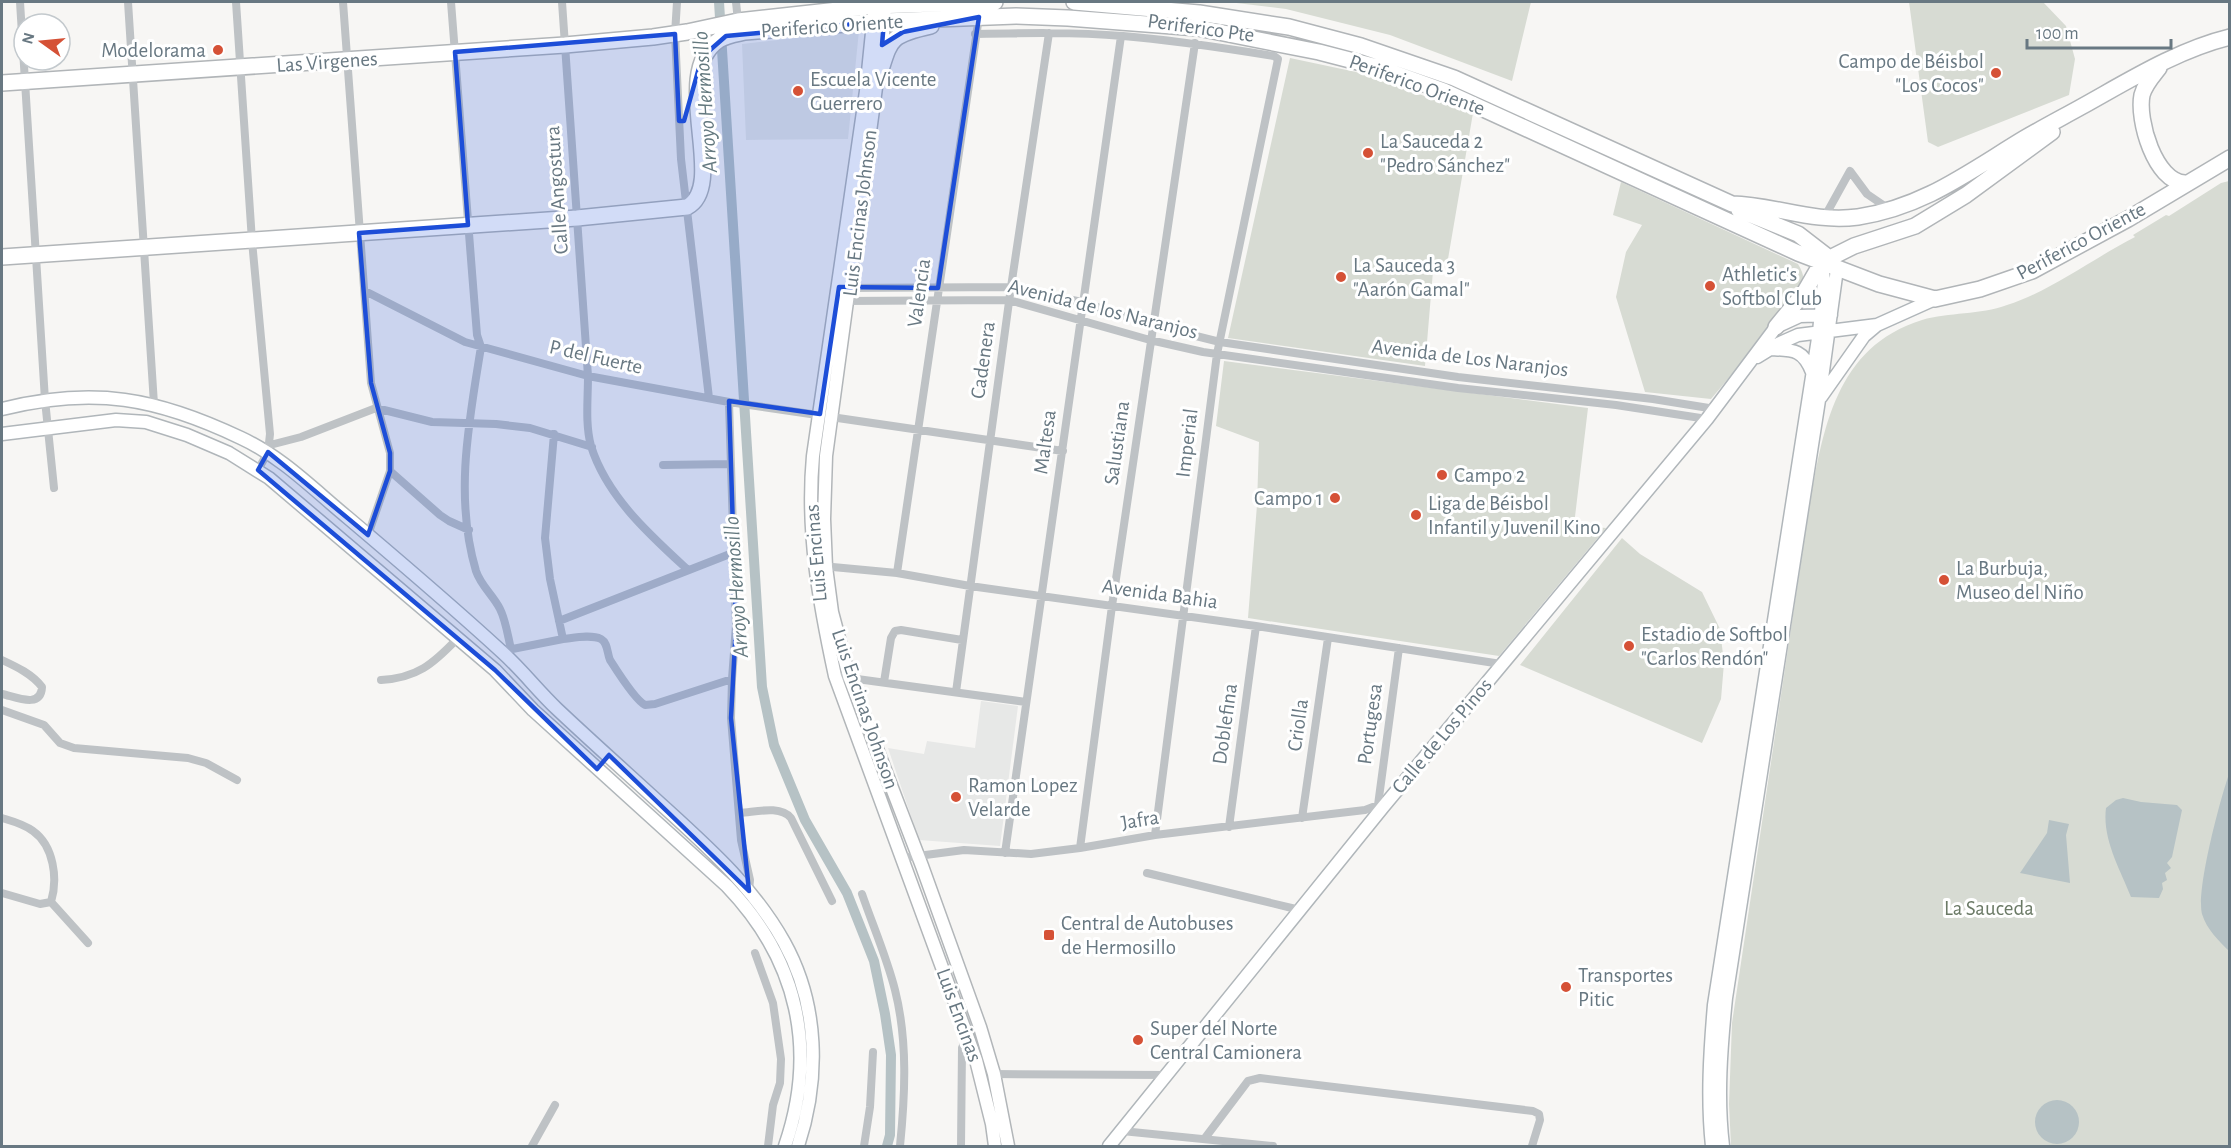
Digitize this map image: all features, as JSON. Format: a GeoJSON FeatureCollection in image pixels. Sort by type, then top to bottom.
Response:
{"type":"FeatureCollection","features":[{"type":"Feature","properties":{"kind":"highway","name":"Periferico Oriente"},"geometry":{"type":"LineString","coordinates":[[721,34],[738,21],[994,2]]}},
{"type":"Feature","properties":{"kind":"highway","name":"Periferico Oriente"},"geometry":{"type":"LineString","coordinates":[[1074,2],[1199,13],[1277,25],[1361,46],[1454,78],[1732,204],[1750,204],[1824,219],[1860,216],[1891,210],[1929,196],[1955,183],[2027,137],[2163,63],[2211,42],[2229,37]]}},
{"type":"Feature","properties":{"kind":"highway","name":"Periferico Oriente"},"geometry":{"type":"LineString","coordinates":[[675,34],[703,29],[721,34],[745,32],[879,9],[973,17],[1068,18],[1198,28],[1309,50],[1377,67],[1444,91],[1798,253],[1830,263],[1879,284],[1935,299],[1980,289],[2032,271],[2128,219],[2229,158]]}},
{"type":"Feature","properties":{"kind":"highway"},"geometry":{"type":"LineString","coordinates":[[877,82],[894,38],[903,32],[973,17]]}},
{"type":"Feature","properties":{"kind":"highway","name":"Las Virgenes"},"geometry":{"type":"LineString","coordinates":[[2,82],[348,61],[565,45],[675,34]]}},
{"type":"Feature","properties":{"kind":"highway"},"geometry":{"type":"LineString","coordinates":[[2,257],[577,218],[687,207],[696,201],[702,184],[699,69],[702,57],[721,34]]}},
{"type":"Feature","properties":{"kind":"highway"},"geometry":{"type":"LineString","coordinates":[[2163,63],[2147,82],[2142,95],[2141,112],[2157,164],[2172,180],[2185,183]]}},
{"type":"Feature","properties":{"kind":"highway"},"geometry":{"type":"LineString","coordinates":[[1776,327],[1830,263],[1854,246],[1915,226],[1934,215],[1966,195],[2050,134],[2082,107]]}},
{"type":"Feature","properties":{"kind":"highway"},"geometry":{"type":"LineString","coordinates":[[2210,170],[2229,168]]}},
{"type":"Feature","properties":{"kind":"highway"},"geometry":{"type":"LineString","coordinates":[[1732,204],[1746,213],[1798,234],[1830,263]]}},
{"type":"Feature","properties":{"kind":"main road","name":"Luis Encinas Johnson"},"geometry":{"type":"LineString","coordinates":[[879,9],[877,82],[843,301],[833,417],[825,471],[820,565],[849,676],[980,1027],[994,1074],[1008,1146]]}},
{"type":"Feature","properties":{"kind":"main road"},"geometry":{"type":"LineString","coordinates":[[845,287],[866,91],[879,9]]}},
{"type":"Feature","properties":{"kind":"main road"},"geometry":{"type":"LineString","coordinates":[[1723,1146],[1720,1055],[1726,998],[1819,400],[1826,315],[1824,281],[1830,263]]}},
{"type":"Feature","properties":{"kind":"main road"},"geometry":{"type":"LineString","coordinates":[[1750,361],[1790,338],[1824,331],[1877,325],[1935,299]]}},
{"type":"Feature","properties":{"kind":"main road","name":"Luis Encinas"},"geometry":{"type":"LineString","coordinates":[[843,301],[820,414],[812,471],[811,510],[820,565],[822,615],[835,676],[903,858],[984,1089],[995,1146]]}},
{"type":"Feature","properties":{"kind":"main road"},"geometry":{"type":"LineString","coordinates":[[1776,327],[1793,318],[1826,315]]}},
{"type":"Feature","properties":{"kind":"main road"},"geometry":{"type":"LineString","coordinates":[[1819,400],[1855,346],[1877,325]]}},
{"type":"Feature","properties":{"kind":"main road","name":"Calle de Los Pinos"},"geometry":{"type":"LineString","coordinates":[[1109,1146],[1300,910],[1380,806],[1707,419],[1776,327]]}},
{"type":"Feature","properties":{"kind":"main road"},"geometry":{"type":"LineString","coordinates":[[1712,1146],[1709,1069],[1714,1005],[1813,373],[1824,331]]}},
{"type":"Feature","properties":{"kind":"main road"},"geometry":{"type":"LineString","coordinates":[[1771,349],[1789,349],[1799,353],[1808,362],[1813,373]]}},
{"type":"Feature","properties":{"kind":"main road"},"geometry":{"type":"LineString","coordinates":[[2,409],[45,400],[101,397],[154,404],[199,419],[269,448],[368,535],[506,650],[556,708],[732,870],[784,943],[806,994],[812,1025],[814,1054],[812,1083],[808,1111],[798,1146]]}},
{"type":"Feature","properties":{"kind":"main road"},"geometry":{"type":"LineString","coordinates":[[2,434],[116,420],[146,422],[187,435],[229,453],[258,471],[302,506],[495,670],[533,710],[727,886],[747,909],[778,959],[795,1001],[801,1045],[798,1096],[785,1146]]}},
{"type":"Feature","properties":{"kind":"main road"},"geometry":{"type":"LineString","coordinates":[[597,769],[609,755]]}},
{"type":"Feature","properties":{"kind":"street"},"geometry":{"type":"LineString","coordinates":[[20,2],[45,400],[54,488]]}},
{"type":"Feature","properties":{"kind":"street"},"geometry":{"type":"LineString","coordinates":[[128,2],[154,404]]}},
{"type":"Feature","properties":{"kind":"street"},"geometry":{"type":"LineString","coordinates":[[236,2],[269,448],[258,471]]}},
{"type":"Feature","properties":{"kind":"street"},"geometry":{"type":"LineString","coordinates":[[344,2],[370,377],[376,408],[388,443],[390,471],[368,535]]}},
{"type":"Feature","properties":{"kind":"street"},"geometry":{"type":"LineString","coordinates":[[451,2],[477,335],[481,347],[468,423],[464,475],[469,530],[479,579],[499,608],[506,650],[562,639],[595,637],[601,639],[605,643],[611,661],[638,699],[645,705],[655,704],[732,679]]}},
{"type":"Feature","properties":{"kind":"street","name":"Calle Angostura"},"geometry":{"type":"LineString","coordinates":[[562,2],[588,376],[588,427],[592,447],[606,477],[630,513],[687,569]]}},
{"type":"Feature","properties":{"kind":"street"},"geometry":{"type":"LineString","coordinates":[[677,2],[675,34],[681,159],[709,398]]}},
{"type":"Feature","properties":{"kind":"street"},"geometry":{"type":"LineString","coordinates":[[736,2],[738,21]]}},
{"type":"Feature","properties":{"kind":"street","name":"Valencia"},"geometry":{"type":"LineString","coordinates":[[897,573],[975,34],[973,17]]}},
{"type":"Feature","properties":{"kind":"street","name":"Periferico Pte"},"geometry":{"type":"LineString","coordinates":[[975,34],[1049,33],[1121,36],[1195,43],[1274,56],[1278,59]]}},
{"type":"Feature","properties":{"kind":"street","name":"Cadenera"},"geometry":{"type":"LineString","coordinates":[[956,692],[1009,300],[1049,33]]}},
{"type":"Feature","properties":{"kind":"street","name":"Maltesa"},"geometry":{"type":"LineString","coordinates":[[1005,853],[1121,36]]}},
{"type":"Feature","properties":{"kind":"street","name":"Salustiana"},"geometry":{"type":"LineString","coordinates":[[1080,848],[1152,325],[1195,43]]}},
{"type":"Feature","properties":{"kind":"street","name":"Imperial"},"geometry":{"type":"LineString","coordinates":[[1155,835],[1217,354],[1278,59]]}},
{"type":"Feature","properties":{"kind":"street"},"geometry":{"type":"LineString","coordinates":[[1824,219],[1850,171],[1867,194],[1891,210]]}},
{"type":"Feature","properties":{"kind":"street","name":"Avenida de los Naranjos"},"geometry":{"type":"LineString","coordinates":[[845,287],[1011,286],[1082,302],[1152,325],[1220,342]]}},
{"type":"Feature","properties":{"kind":"street","name":"P del Fuerte"},"geometry":{"type":"LineString","coordinates":[[365,291],[451,336],[481,347],[588,376],[729,402],[1063,451]]}},
{"type":"Feature","properties":{"kind":"street","name":"Avenida de los Naranjos"},"geometry":{"type":"LineString","coordinates":[[843,301],[1009,300],[1150,340],[1217,354]]}},
{"type":"Feature","properties":{"kind":"street","name":"Avenida de Los Naranjos"},"geometry":{"type":"LineString","coordinates":[[1220,342],[1423,372],[1653,399],[1715,409]]}},
{"type":"Feature","properties":{"kind":"street","name":"Avenida de Los Naranjos"},"geometry":{"type":"LineString","coordinates":[[1217,354],[1707,419]]}},
{"type":"Feature","properties":{"kind":"street"},"geometry":{"type":"LineString","coordinates":[[1422,383],[1423,372]]}},
{"type":"Feature","properties":{"kind":"street"},"geometry":{"type":"LineString","coordinates":[[729,402],[736,625],[731,718],[741,840],[750,880],[749,891]]}},
{"type":"Feature","properties":{"kind":"street"},"geometry":{"type":"LineString","coordinates":[[269,448],[376,408],[432,422],[514,426],[554,434],[592,447]]}},
{"type":"Feature","properties":{"kind":"street"},"geometry":{"type":"LineString","coordinates":[[554,434],[545,538],[550,579],[562,639]]}},
{"type":"Feature","properties":{"kind":"street"},"geometry":{"type":"LineString","coordinates":[[663,465],[731,464]]}},
{"type":"Feature","properties":{"kind":"street"},"geometry":{"type":"LineString","coordinates":[[390,471],[449,521],[469,530]]}},
{"type":"Feature","properties":{"kind":"street"},"geometry":{"type":"LineString","coordinates":[[560,621],[735,552]]}},
{"type":"Feature","properties":{"kind":"street","name":"Avenida Bahia"},"geometry":{"type":"LineString","coordinates":[[820,565],[897,573],[970,586],[1256,626],[1501,664]]}},
{"type":"Feature","properties":{"kind":"street","name":"Doblefina"},"geometry":{"type":"LineString","coordinates":[[1229,827],[1256,626]]}},
{"type":"Feature","properties":{"kind":"street"},"geometry":{"type":"LineString","coordinates":[[884,682],[894,631],[901,630],[962,640]]}},
{"type":"Feature","properties":{"kind":"street","name":"Criolla"},"geometry":{"type":"LineString","coordinates":[[1302,818],[1328,638]]}},
{"type":"Feature","properties":{"kind":"street"},"geometry":{"type":"LineString","coordinates":[[381,680],[397,679],[419,671],[437,660],[457,639]]}},
{"type":"Feature","properties":{"kind":"street","name":"Portugesa"},"geometry":{"type":"LineString","coordinates":[[1380,806],[1399,648]]}},
{"type":"Feature","properties":{"kind":"street"},"geometry":{"type":"LineString","coordinates":[[2,660],[37,680],[42,687],[42,694],[37,700],[31,701],[2,694]]}},
{"type":"Feature","properties":{"kind":"street"},"geometry":{"type":"LineString","coordinates":[[835,676],[849,676],[1026,702]]}},
{"type":"Feature","properties":{"kind":"street"},"geometry":{"type":"LineString","coordinates":[[2,710],[44,725],[60,743],[74,748],[188,758],[206,763],[237,780]]}},
{"type":"Feature","properties":{"kind":"street","name":"Jafra"},"geometry":{"type":"LineString","coordinates":[[903,858],[917,854],[964,850],[1031,854],[1155,835],[1365,810],[1380,806]]}},
{"type":"Feature","properties":{"kind":"street"},"geometry":{"type":"LineString","coordinates":[[740,813],[779,810],[786,812],[832,901]]}},
{"type":"Feature","properties":{"kind":"street"},"geometry":{"type":"LineString","coordinates":[[2,818],[25,826],[40,837],[48,850],[54,870],[54,894],[51,902]]}},
{"type":"Feature","properties":{"kind":"street"},"geometry":{"type":"LineString","coordinates":[[1148,873],[1300,910]]}},
{"type":"Feature","properties":{"kind":"street"},"geometry":{"type":"LineString","coordinates":[[2,893],[40,904],[51,902]]}},
{"type":"Feature","properties":{"kind":"street"},"geometry":{"type":"LineString","coordinates":[[862,894],[895,991],[903,1054],[904,1106],[900,1146]]}},
{"type":"Feature","properties":{"kind":"street"},"geometry":{"type":"LineString","coordinates":[[51,902],[88,943]]}},
{"type":"Feature","properties":{"kind":"street"},"geometry":{"type":"LineString","coordinates":[[755,953],[772,1003],[781,1059],[780,1083],[773,1105],[768,1146]]}},
{"type":"Feature","properties":{"kind":"street"},"geometry":{"type":"LineString","coordinates":[[961,1146],[962,1048],[967,1037]]}},
{"type":"Feature","properties":{"kind":"street"},"geometry":{"type":"LineString","coordinates":[[864,1146],[870,1107],[873,1052]]}},
{"type":"Feature","properties":{"kind":"street"},"geometry":{"type":"LineString","coordinates":[[994,1074],[1168,1075]]}},
{"type":"Feature","properties":{"kind":"street"},"geometry":{"type":"LineString","coordinates":[[1204,1138],[1248,1081],[1260,1077],[1533,1111],[1539,1114],[1540,1120],[1532,1146]]}},
{"type":"Feature","properties":{"kind":"street"},"geometry":{"type":"LineString","coordinates":[[532,1146],[555,1105]]}},
{"type":"Feature","properties":{"kind":"street"},"geometry":{"type":"LineString","coordinates":[[1122,1131],[1273,1146]]}},
{"type":"Feature","properties":{"kind":"highlighted area"},"geometry":{"type":"Polygon","coordinates":[[[979,17],[938,288],[839,287],[820,414],[729,401],[736,625],[731,718],[749,891],[609,755],[597,769],[495,670],[258,470],[268,452],[368,535],[390,471],[390,453],[371,383],[359,233],[468,225],[455,52],[675,34],[679,121],[684,121],[702,57],[726,36],[884,21],[882,45],[903,32],[979,17]]]}},
{"type":"Feature","properties":{"kind":"shaded area","name":"Escuela Vicente Guerrero"},"geometry":{"type":"Polygon","coordinates":[[[859,31],[848,139],[746,140],[742,44],[859,31]]]}},
{"type":"Feature","properties":{"kind":"shaded area","name":"Ramon Lopez Velarde"},"geometry":{"type":"Polygon","coordinates":[[[981,701],[1018,706],[1000,846],[919,840],[888,748],[924,754],[927,741],[975,748],[981,701]]]}},
{"type":"Feature","properties":{"kind":"shaded area"},"geometry":{"type":"Polygon","coordinates":[[[2229,774],[2229,951],[2207,925],[2202,914],[2201,902],[2210,845],[2229,774]]]}},
{"type":"Feature","properties":{"kind":"shaded area"},"geometry":{"type":"Polygon","coordinates":[[[2123,798],[2177,805],[2182,810],[2172,857],[2167,863],[2171,868],[2165,873],[2167,880],[2162,883],[2163,889],[2159,898],[2131,897],[2113,854],[2105,820],[2106,808],[2116,800],[2123,798]]]}},
{"type":"Feature","properties":{"kind":"shaded area"},"geometry":{"type":"Polygon","coordinates":[[[2049,820],[2069,824],[2066,835],[2070,883],[2020,873],[2047,833],[2049,820]]]}},
{"type":"Feature","properties":{"kind":"shaded area"},"geometry":{"type":"Polygon","coordinates":[[[2057,1100],[2072,1107],[2079,1122],[2072,1137],[2057,1144],[2042,1137],[2035,1122],[2042,1107],[2057,1100]]]}},
{"type":"Feature","properties":{"kind":"green space"},"geometry":{"type":"Polygon","coordinates":[[[1228,2],[1531,2],[1512,81],[1390,35],[1286,9],[1228,2]]]}},
{"type":"Feature","properties":{"kind":"green space","name":"Campo de Béisbol \"Los Cocos\""},"geometry":{"type":"Polygon","coordinates":[[[1909,2],[2043,2],[2066,26],[2075,59],[2069,95],[1938,147],[1928,142],[1909,2]]]}},
{"type":"Feature","properties":{"kind":"green space"},"geometry":{"type":"Polygon","coordinates":[[[1290,58],[1356,72],[1473,113],[1448,259],[1433,271],[1425,366],[1228,338],[1290,58]]]}},
{"type":"Feature","properties":{"kind":"green space","name":"La Sauceda"},"geometry":{"type":"Polygon","coordinates":[[[2229,181],[2229,1146],[1731,1146],[1729,1104],[1732,1023],[1809,508],[1820,450],[1838,395],[1852,371],[1870,350],[1893,333],[1922,320],[1997,308],[2024,299],[2135,237],[2133,235],[2166,215],[2169,216],[2221,183],[2229,181]]]}},
{"type":"Feature","properties":{"kind":"green space","name":"Athletic's Softbol Club"},"geometry":{"type":"Polygon","coordinates":[[[1621,182],[1798,264],[1802,271],[1804,280],[1802,291],[1711,399],[1645,392],[1616,297],[1626,252],[1642,225],[1613,215],[1621,182]]]}},
{"type":"Feature","properties":{"kind":"green space","name":"Liga de Béisbol Infantil y Juvenil Kino"},"geometry":{"type":"Polygon","coordinates":[[[1224,361],[1588,408],[1574,525],[1606,528],[1499,656],[1248,618],[1257,505],[1259,442],[1216,426],[1224,361]]]}},
{"type":"Feature","properties":{"kind":"green space","name":"Estadio de Softbol \"Carlos Rendón\""},"geometry":{"type":"Polygon","coordinates":[[[1622,538],[1640,554],[1702,592],[1720,629],[1724,663],[1721,699],[1702,743],[1520,665],[1622,538]]]}},
{"type":"Feature","properties":{"kind":"waterway","name":"Arroyo Hermosillo"},"geometry":{"type":"LineString","coordinates":[[719,2],[762,687],[774,745],[805,820],[847,893],[874,961],[891,1055],[890,1135],[887,1146]]}},
{"type":"Feature","properties":{"kind":"place","name":"Modelorama"},"geometry":{"type":"Point","coordinates":[218,50]}},
{"type":"Feature","properties":{"kind":"place","name":"Campo de Béisbol \"Los Cocos\""},"geometry":{"type":"Point","coordinates":[1996,73]}},
{"type":"Feature","properties":{"kind":"place","name":"Escuela Vicente Guerrero"},"geometry":{"type":"Point","coordinates":[798,91]}},
{"type":"Feature","properties":{"kind":"place","name":"La Sauceda 2 \"Pedro Sánchez\""},"geometry":{"type":"Point","coordinates":[1368,153]}},
{"type":"Feature","properties":{"kind":"place","name":"La Sauceda 3 \"Aarón Gamal\""},"geometry":{"type":"Point","coordinates":[1341,277]}},
{"type":"Feature","properties":{"kind":"place","name":"Athletic's Softbol Club"},"geometry":{"type":"Point","coordinates":[1710,286]}},
{"type":"Feature","properties":{"kind":"place","name":"Campo 2"},"geometry":{"type":"Point","coordinates":[1442,475]}},
{"type":"Feature","properties":{"kind":"place","name":"Campo 1"},"geometry":{"type":"Point","coordinates":[1335,498]}},
{"type":"Feature","properties":{"kind":"place","name":"Liga de Béisbol Infantil y Juvenil Kino"},"geometry":{"type":"Point","coordinates":[1416,515]}},
{"type":"Feature","properties":{"kind":"place","name":"La Burbuja, Museo del Niño"},"geometry":{"type":"Point","coordinates":[1944,580]}},
{"type":"Feature","properties":{"kind":"place","name":"Estadio de Softbol \"Carlos Rendón\""},"geometry":{"type":"Point","coordinates":[1629,646]}},
{"type":"Feature","properties":{"kind":"place","name":"Ramon Lopez Velarde"},"geometry":{"type":"Point","coordinates":[956,797]}},
{"type":"Feature","properties":{"kind":"place","name":"Central de Autobuses de Hermosillo"},"geometry":{"type":"Point","coordinates":[1049,935]}},
{"type":"Feature","properties":{"kind":"place","name":"Transportes Pitic"},"geometry":{"type":"Point","coordinates":[1566,987]}},
{"type":"Feature","properties":{"kind":"place","name":"Super del Norte Central Camionera"},"geometry":{"type":"Point","coordinates":[1138,1040]}}]}
